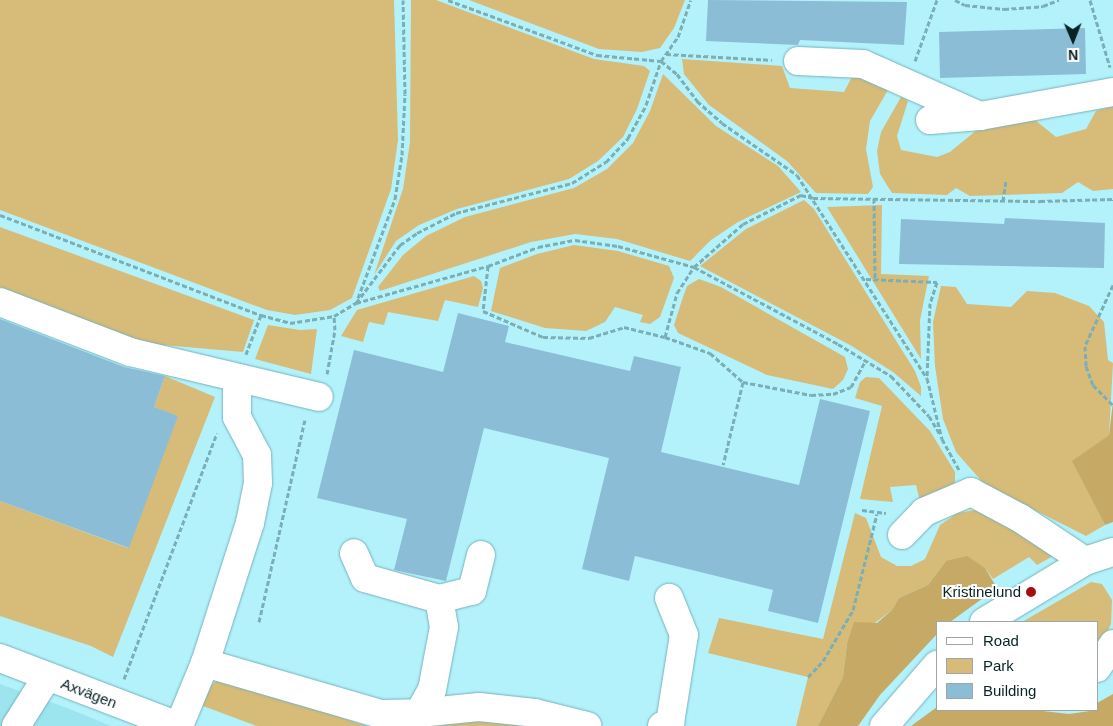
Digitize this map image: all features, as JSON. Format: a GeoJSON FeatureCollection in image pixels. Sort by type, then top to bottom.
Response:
{"type":"FeatureCollection","features":[{"type":"Feature","properties":{"kind":"street"},"geometry":{"type":"LineString","coordinates":[[798,61],[863,64],[980,116]]}},
{"type":"Feature","properties":{"kind":"street"},"geometry":{"type":"LineString","coordinates":[[930,120],[980,116],[1112,80]]}},
{"type":"Feature","properties":{"kind":"street"},"geometry":{"type":"LineString","coordinates":[[0,302],[130,352],[319,397]]}},
{"type":"Feature","properties":{"kind":"street"},"geometry":{"type":"LineString","coordinates":[[179,726],[205,663],[250,523],[258,483],[257,455],[237,417],[237,379]]}},
{"type":"Feature","properties":{"kind":"street"},"geometry":{"type":"LineString","coordinates":[[902,535],[924,512],[971,492],[1020,518],[1085,561]]}},
{"type":"Feature","properties":{"kind":"street"},"geometry":{"type":"LineString","coordinates":[[986,621],[1085,561],[1113,552]]}},
{"type":"Feature","properties":{"kind":"street"},"geometry":{"type":"LineString","coordinates":[[354,553],[365,578],[439,599],[472,591],[481,555]]}},
{"type":"Feature","properties":{"kind":"street"},"geometry":{"type":"LineString","coordinates":[[662,726],[670,723],[684,634],[669,598]]}},
{"type":"Feature","properties":{"kind":"street"},"geometry":{"type":"LineString","coordinates":[[419,713],[432,690],[444,628],[439,599]]}},
{"type":"Feature","properties":{"kind":"street"},"geometry":{"type":"LineString","coordinates":[[1098,666],[1113,644]]}},
{"type":"Feature","properties":{"kind":"street","name":"Axvägen"},"geometry":{"type":"LineString","coordinates":[[0,658],[179,726]]}},
{"type":"Feature","properties":{"kind":"street"},"geometry":{"type":"LineString","coordinates":[[205,663],[380,714],[419,713],[479,707],[535,713],[587,726]]}},
{"type":"Feature","properties":{"kind":"street"},"geometry":{"type":"LineString","coordinates":[[884,726],[936,667]]}},
{"type":"Feature","properties":{"kind":"street"},"geometry":{"type":"LineString","coordinates":[[16,726],[47,676]]}},
{"type":"Feature","properties":{"kind":"street"},"geometry":{"type":"LineString","coordinates":[[0,723],[7,726]]}},
{"type":"Feature","properties":{"kind":"path"},"geometry":{"type":"LineString","coordinates":[[356,304],[395,199],[402,155],[405,94],[402,0]]}},
{"type":"Feature","properties":{"kind":"path"},"geometry":{"type":"LineString","coordinates":[[448,0],[597,55],[661,61],[677,74],[697,102],[722,124],[797,175],[866,279],[927,378]]}},
{"type":"Feature","properties":{"kind":"path"},"geometry":{"type":"LineString","coordinates":[[356,304],[400,245],[417,233],[456,213],[572,183],[606,162],[628,138],[646,105],[661,61],[678,37],[691,0]]}},
{"type":"Feature","properties":{"kind":"path"},"geometry":{"type":"LineString","coordinates":[[907,84],[937,0]]}},
{"type":"Feature","properties":{"kind":"path"},"geometry":{"type":"LineString","coordinates":[[954,0],[965,5],[1004,10],[1043,6],[1059,0]]}},
{"type":"Feature","properties":{"kind":"path"},"geometry":{"type":"LineString","coordinates":[[1090,0],[1112,80]]}},
{"type":"Feature","properties":{"kind":"path"},"geometry":{"type":"LineString","coordinates":[[666,54],[798,61]]}},
{"type":"Feature","properties":{"kind":"path"},"geometry":{"type":"LineString","coordinates":[[1003,201],[1006,179]]}},
{"type":"Feature","properties":{"kind":"path"},"geometry":{"type":"LineString","coordinates":[[665,336],[676,293],[694,267],[743,224],[801,195],[813,198],[1003,201],[1113,198]]}},
{"type":"Feature","properties":{"kind":"path"},"geometry":{"type":"LineString","coordinates":[[874,198],[875,278]]}},
{"type":"Feature","properties":{"kind":"path"},"geometry":{"type":"LineString","coordinates":[[0,215],[261,315],[290,323],[334,316],[356,304],[488,266],[538,247],[575,240],[618,246],[694,267],[838,344],[891,376],[929,416],[971,492]]}},
{"type":"Feature","properties":{"kind":"path"},"geometry":{"type":"LineString","coordinates":[[488,266],[483,311],[543,337],[589,338],[624,327],[665,336],[710,353],[743,382],[811,395],[834,394],[851,387],[865,362]]}},
{"type":"Feature","properties":{"kind":"path"},"geometry":{"type":"LineString","coordinates":[[866,279],[937,282],[930,303],[927,378],[942,439]]}},
{"type":"Feature","properties":{"kind":"path"},"geometry":{"type":"LineString","coordinates":[[1113,285],[1085,346],[1086,366],[1094,385],[1113,405]]}},
{"type":"Feature","properties":{"kind":"path"},"geometry":{"type":"LineString","coordinates":[[237,379],[261,315]]}},
{"type":"Feature","properties":{"kind":"path"},"geometry":{"type":"LineString","coordinates":[[259,622],[306,415],[319,397],[334,339],[334,316]]}},
{"type":"Feature","properties":{"kind":"path"},"geometry":{"type":"LineString","coordinates":[[722,465],[743,382]]}},
{"type":"Feature","properties":{"kind":"path"},"geometry":{"type":"LineString","coordinates":[[115,703],[220,426]]}},
{"type":"Feature","properties":{"kind":"path"},"geometry":{"type":"LineString","coordinates":[[808,677],[823,661],[853,610],[876,514]]}},
{"type":"Feature","properties":{"kind":"shaded area"},"geometry":{"type":"Polygon","coordinates":[[[1113,402],[1113,522],[1105,525],[1072,461],[1109,435],[1113,402]]]}},
{"type":"Feature","properties":{"kind":"shaded area"},"geometry":{"type":"Polygon","coordinates":[[[967,556],[985,568],[997,588],[951,621],[936,621],[936,635],[880,695],[858,726],[818,726],[843,677],[847,644],[854,622],[877,623],[892,610],[899,598],[928,585],[946,561],[967,556]]]}},
{"type":"Feature","properties":{"kind":"shaded area"},"geometry":{"type":"Polygon","coordinates":[[[0,684],[67,708],[111,726],[0,726],[0,684]]]}},
{"type":"Feature","properties":{"kind":"shaded area"},"geometry":{"type":"Polygon","coordinates":[[[1113,694],[1113,726],[911,726],[936,708],[936,711],[1043,711],[1069,714],[1098,711],[1098,702],[1113,694]]]}},
{"type":"Feature","properties":{"kind":"green space"},"geometry":{"type":"Polygon","coordinates":[[[0,0],[394,0],[398,140],[391,189],[352,298],[330,310],[295,315],[267,310],[0,210],[0,0]]]}},
{"type":"Feature","properties":{"kind":"green space"},"geometry":{"type":"Polygon","coordinates":[[[411,0],[436,0],[594,59],[644,66],[650,71],[637,109],[623,137],[598,161],[569,179],[457,209],[419,225],[396,241],[374,275],[403,189],[410,142],[411,0]]]}},
{"type":"Feature","properties":{"kind":"green space"},"geometry":{"type":"Polygon","coordinates":[[[469,0],[685,0],[674,28],[660,48],[642,52],[599,49],[469,0]]]}},
{"type":"Feature","properties":{"kind":"green space"},"geometry":{"type":"Polygon","coordinates":[[[682,59],[782,66],[790,88],[844,92],[854,73],[888,90],[870,121],[866,149],[873,187],[868,194],[816,193],[787,161],[709,105],[684,74],[682,59]]]}},
{"type":"Feature","properties":{"kind":"green space"},"geometry":{"type":"Polygon","coordinates":[[[663,74],[716,126],[778,166],[801,192],[738,222],[711,240],[690,261],[617,239],[575,234],[531,242],[380,291],[378,287],[403,255],[426,236],[465,217],[574,188],[607,169],[633,143],[650,111],[663,74]]]}},
{"type":"Feature","properties":{"kind":"green space"},"geometry":{"type":"Polygon","coordinates":[[[901,97],[908,101],[897,136],[901,150],[937,157],[950,152],[978,129],[1035,120],[1056,137],[1086,129],[1096,111],[1113,106],[1113,189],[1093,191],[1078,182],[1062,193],[970,196],[956,188],[947,195],[892,193],[880,174],[877,151],[881,132],[901,97]]]}},
{"type":"Feature","properties":{"kind":"green space"},"geometry":{"type":"Polygon","coordinates":[[[804,200],[814,209],[915,371],[921,387],[921,396],[893,372],[850,345],[700,266],[746,229],[804,200]]]}},
{"type":"Feature","properties":{"kind":"green space"},"geometry":{"type":"Polygon","coordinates":[[[882,205],[881,274],[929,276],[920,320],[921,359],[827,207],[882,205]]]}},
{"type":"Feature","properties":{"kind":"green space"},"geometry":{"type":"Polygon","coordinates":[[[0,227],[254,320],[243,352],[140,343],[0,291],[0,227]]]}},
{"type":"Feature","properties":{"kind":"green space"},"geometry":{"type":"Polygon","coordinates":[[[574,245],[618,251],[669,266],[674,278],[660,317],[650,324],[640,322],[643,315],[615,307],[605,322],[586,331],[545,328],[491,311],[500,268],[537,254],[574,245]]]}},
{"type":"Feature","properties":{"kind":"green space"},"geometry":{"type":"Polygon","coordinates":[[[474,276],[481,281],[483,288],[478,307],[445,300],[438,321],[388,312],[384,325],[369,322],[363,342],[341,336],[357,310],[474,276]]]}},
{"type":"Feature","properties":{"kind":"green space"},"geometry":{"type":"Polygon","coordinates":[[[699,279],[721,287],[845,357],[848,369],[843,380],[833,389],[767,375],[678,333],[674,325],[687,286],[699,279]]]}},
{"type":"Feature","properties":{"kind":"green space"},"geometry":{"type":"Polygon","coordinates":[[[941,286],[956,287],[967,304],[1011,307],[1027,291],[1055,293],[1089,306],[1104,322],[1108,360],[1113,363],[1109,435],[1073,461],[1105,525],[1086,536],[985,485],[956,452],[943,419],[935,366],[933,322],[941,286]]]}},
{"type":"Feature","properties":{"kind":"green space"},"geometry":{"type":"Polygon","coordinates":[[[268,325],[300,330],[317,329],[311,374],[255,359],[268,325]]]}},
{"type":"Feature","properties":{"kind":"green space"},"geometry":{"type":"Polygon","coordinates":[[[165,376],[215,397],[113,657],[91,646],[0,616],[0,501],[128,548],[177,417],[154,407],[165,376]]]}},
{"type":"Feature","properties":{"kind":"green space"},"geometry":{"type":"Polygon","coordinates":[[[866,377],[879,378],[930,431],[955,472],[955,489],[920,501],[916,485],[890,487],[893,502],[860,499],[882,406],[855,398],[860,382],[866,377]]]}},
{"type":"Feature","properties":{"kind":"green space"},"geometry":{"type":"Polygon","coordinates":[[[981,509],[1052,544],[1053,556],[1037,565],[1029,557],[993,579],[985,568],[946,561],[928,585],[899,598],[892,610],[847,644],[843,677],[818,726],[796,726],[808,677],[708,653],[719,618],[823,639],[855,513],[866,518],[881,557],[897,566],[911,566],[925,559],[940,525],[958,513],[981,509]]]}},
{"type":"Feature","properties":{"kind":"green space"},"geometry":{"type":"Polygon","coordinates":[[[1091,582],[1102,584],[1112,600],[1111,624],[1098,652],[1098,621],[1024,621],[1091,582]]]}},
{"type":"Feature","properties":{"kind":"green space"},"geometry":{"type":"Polygon","coordinates":[[[233,680],[368,726],[257,726],[203,706],[207,689],[216,681],[233,680]]]}},
{"type":"Feature","properties":{"kind":"green space"},"geometry":{"type":"Polygon","coordinates":[[[456,721],[501,722],[523,726],[434,726],[456,721]]]}},
{"type":"Feature","properties":{"kind":"building"},"geometry":{"type":"Polygon","coordinates":[[[708,0],[907,2],[904,45],[800,40],[798,45],[706,41],[708,0]]]}},
{"type":"Feature","properties":{"kind":"building"},"geometry":{"type":"Polygon","coordinates":[[[1085,28],[1086,74],[940,78],[939,32],[1085,28]]]}},
{"type":"Feature","properties":{"kind":"building"},"geometry":{"type":"Polygon","coordinates":[[[1005,218],[1105,223],[1104,268],[899,264],[901,219],[1004,224],[1005,218]]]}},
{"type":"Feature","properties":{"kind":"building"},"geometry":{"type":"Polygon","coordinates":[[[458,313],[509,326],[505,342],[630,371],[634,356],[681,367],[661,452],[799,485],[820,399],[870,411],[818,623],[768,611],[773,590],[635,556],[629,581],[582,569],[609,458],[484,428],[446,581],[394,570],[407,519],[317,498],[354,350],[443,372],[458,313]]]}},
{"type":"Feature","properties":{"kind":"building"},"geometry":{"type":"Polygon","coordinates":[[[0,319],[124,367],[165,376],[154,407],[178,416],[129,548],[0,501],[0,319]]]}},
{"type":"Feature","properties":{"kind":"place","name":"Kristinelund"},"geometry":{"type":"Point","coordinates":[1031,592]}}]}
